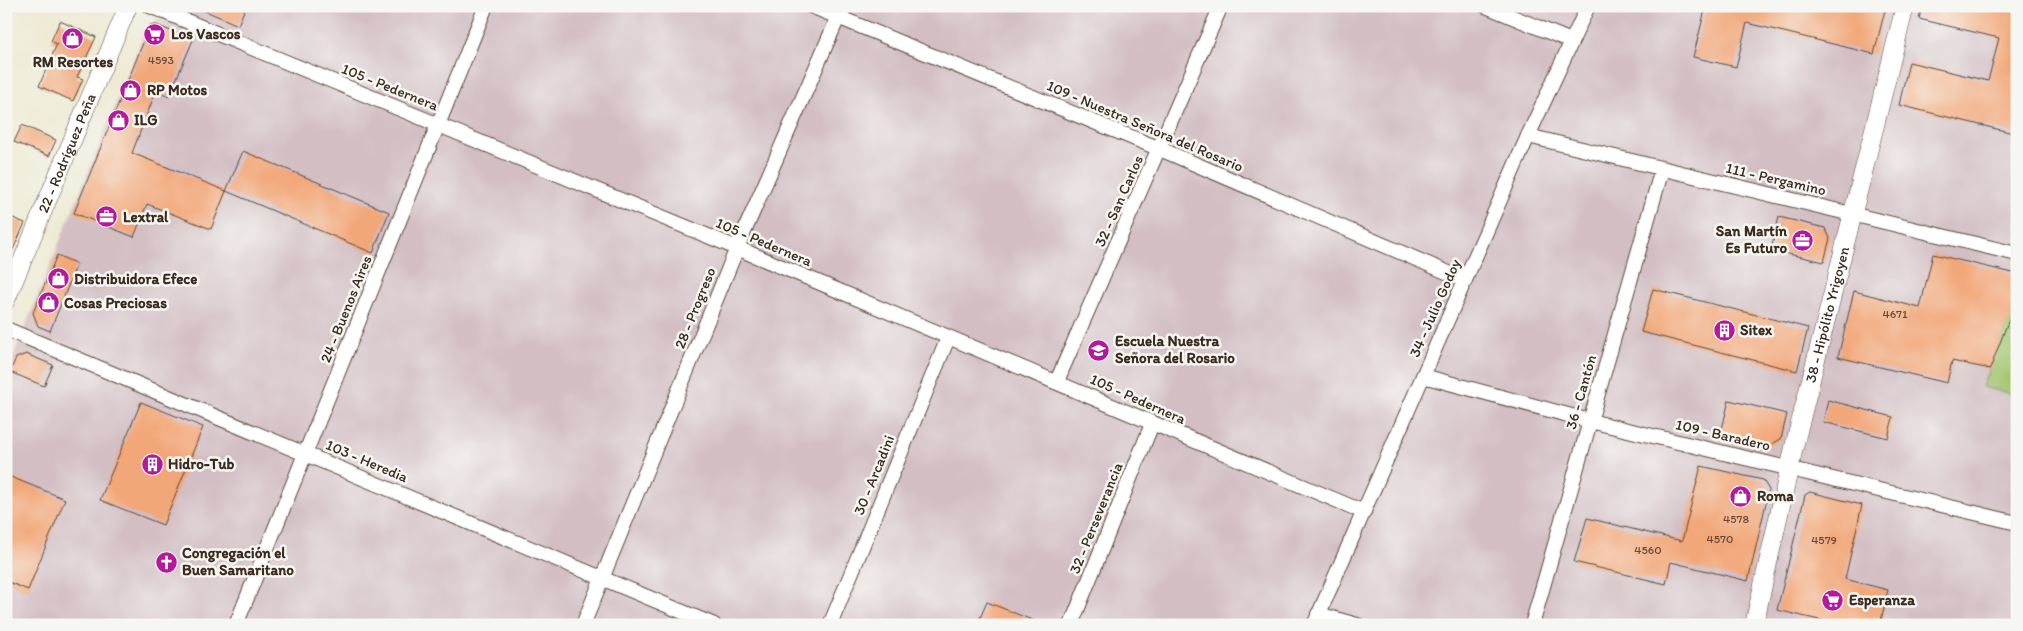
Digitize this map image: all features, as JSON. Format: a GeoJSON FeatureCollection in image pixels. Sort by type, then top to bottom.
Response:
{"type":"FeatureCollection","features":[{"type":"Feature","properties":{"kind":"street","name":"22 - Rodríguez Peña"},"geometry":{"type":"LineString","coordinates":[[6,300],[128,6]]}},
{"type":"Feature","properties":{"kind":"street","name":"105 - Pedernera"},"geometry":{"type":"LineString","coordinates":[[150,6],[737,248],[948,338],[1057,381],[1152,424],[1364,512]]}},
{"type":"Feature","properties":{"kind":"street","name":"24 - Buenos Aires"},"geometry":{"type":"LineString","coordinates":[[236,625],[486,6]]}},
{"type":"Feature","properties":{"kind":"street","name":"109 - Nuestra Señora del Rosario"},"geometry":{"type":"LineString","coordinates":[[810,6],[841,12],[1465,280]]}},
{"type":"Feature","properties":{"kind":"street","name":"32 - San Carlos"},"geometry":{"type":"LineString","coordinates":[[1057,381],[1221,6]]}},
{"type":"Feature","properties":{"kind":"street"},"geometry":{"type":"LineString","coordinates":[[1486,6],[1571,42]]}},
{"type":"Feature","properties":{"kind":"street","name":"34 - Julio Godoy"},"geometry":{"type":"LineString","coordinates":[[1316,619],[1528,136],[1588,6]]}},
{"type":"Feature","properties":{"kind":"street","name":"38 - Hipólito Yrigoyen"},"geometry":{"type":"LineString","coordinates":[[1754,625],[1789,468],[1905,6]]}},
{"type":"Feature","properties":{"kind":"street","name":"28 - Progreso"},"geometry":{"type":"LineString","coordinates":[[582,625],[737,248],[841,12]]}},
{"type":"Feature","properties":{"kind":"street","name":"111 - Pergamino"},"geometry":{"type":"LineString","coordinates":[[1528,136],[2017,254]]}},
{"type":"Feature","properties":{"kind":"street","name":"36 - Cantón"},"geometry":{"type":"LineString","coordinates":[[1532,625],[1662,169]]}},
{"type":"Feature","properties":{"kind":"street","name":"103 - Heredia"},"geometry":{"type":"LineString","coordinates":[[6,329],[714,625]]}},
{"type":"Feature","properties":{"kind":"street","name":"30 - Arcadini"},"geometry":{"type":"LineString","coordinates":[[830,625],[948,338]]}},
{"type":"Feature","properties":{"kind":"street","name":"109 - Baradero"},"geometry":{"type":"LineString","coordinates":[[1423,376],[1590,421],[2017,523]]}},
{"type":"Feature","properties":{"kind":"street","name":"32 - Perseverancia"},"geometry":{"type":"LineString","coordinates":[[1071,625],[1152,424]]}},
{"type":"Feature","properties":{"kind":"street"},"geometry":{"type":"LineString","coordinates":[[1316,619],[1357,625]]}},
{"type":"Feature","properties":{"kind":"shaded area"},"geometry":{"type":"Polygon","coordinates":[[[188,6],[2008,6],[2017,8],[2017,625],[6,625],[6,374],[148,24],[188,6]]]}},
{"type":"Feature","properties":{"kind":"green space"},"geometry":{"type":"Polygon","coordinates":[[[2017,298],[2017,395],[1982,387],[2017,298]]]}},
{"type":"Feature","properties":{"kind":"building"},"geometry":{"type":"Polygon","coordinates":[[[194,6],[246,6],[238,25],[194,6]]]}},
{"type":"Feature","properties":{"kind":"building"},"geometry":{"type":"Polygon","coordinates":[[[1706,6],[1886,6],[1874,54],[1747,23],[1736,67],[1693,57],[1706,6]]]}},
{"type":"Feature","properties":{"kind":"building"},"geometry":{"type":"Polygon","coordinates":[[[1922,6],[2006,6],[2017,9],[2017,134],[1899,105],[1909,62],[1988,81],[1999,38],[1919,19],[1922,6]]]}},
{"type":"Feature","properties":{"kind":"building"},"geometry":{"type":"Polygon","coordinates":[[[60,21],[96,37],[77,77],[83,79],[73,101],[39,86],[57,44],[51,41],[60,21]]]}},
{"type":"Feature","properties":{"kind":"building"},"geometry":{"type":"Polygon","coordinates":[[[156,25],[193,40],[169,96],[156,91],[132,153],[226,191],[211,229],[147,204],[134,237],[74,213],[150,26],[156,25]]]}},
{"type":"Feature","properties":{"kind":"building"},"geometry":{"type":"Polygon","coordinates":[[[22,125],[56,140],[49,156],[14,142],[22,125]]]}},
{"type":"Feature","properties":{"kind":"building"},"geometry":{"type":"Polygon","coordinates":[[[243,151],[389,212],[373,253],[226,191],[243,151]]]}},
{"type":"Feature","properties":{"kind":"building"},"geometry":{"type":"Polygon","coordinates":[[[6,215],[25,223],[6,265],[6,215]]]}},
{"type":"Feature","properties":{"kind":"building"},"geometry":{"type":"Polygon","coordinates":[[[1779,217],[1825,228],[1830,238],[1824,262],[1771,250],[1779,217]]]}},
{"type":"Feature","properties":{"kind":"building"},"geometry":{"type":"Polygon","coordinates":[[[1933,254],[2017,274],[2017,298],[1990,369],[1952,361],[1947,383],[1838,357],[1854,291],[1920,308],[1933,254]]]}},
{"type":"Feature","properties":{"kind":"building"},"geometry":{"type":"Polygon","coordinates":[[[57,255],[77,264],[50,331],[38,326],[33,313],[57,255]]]}},
{"type":"Feature","properties":{"kind":"building","name":"Sitex"},"geometry":{"type":"Polygon","coordinates":[[[1653,289],[1808,328],[1797,371],[1641,332],[1653,289]]]}},
{"type":"Feature","properties":{"kind":"building"},"geometry":{"type":"Polygon","coordinates":[[[26,354],[53,365],[44,386],[10,372],[16,358],[26,354]]]}},
{"type":"Feature","properties":{"kind":"building"},"geometry":{"type":"Polygon","coordinates":[[[1729,400],[1787,414],[1781,439],[1770,445],[1721,433],[1729,400]]]}},
{"type":"Feature","properties":{"kind":"building"},"geometry":{"type":"Polygon","coordinates":[[[1828,400],[1893,417],[1888,438],[1823,422],[1828,400]]]}},
{"type":"Feature","properties":{"kind":"building","name":"Hidro-Tub"},"geometry":{"type":"Polygon","coordinates":[[[141,402],[203,427],[163,525],[100,500],[141,402]]]}},
{"type":"Feature","properties":{"kind":"building"},"geometry":{"type":"Polygon","coordinates":[[[1701,466],[1763,480],[1769,490],[1748,581],[1671,562],[1666,584],[1574,562],[1587,518],[1682,541],[1701,466]]]}},
{"type":"Feature","properties":{"kind":"building"},"geometry":{"type":"Polygon","coordinates":[[[6,475],[65,499],[28,590],[6,581],[6,475]]]}},
{"type":"Feature","properties":{"kind":"building"},"geometry":{"type":"Polygon","coordinates":[[[1810,492],[1862,505],[1845,579],[1888,590],[1880,625],[1840,625],[1777,610],[1805,495],[1810,492]]]}},
{"type":"Feature","properties":{"kind":"building"},"geometry":{"type":"Polygon","coordinates":[[[987,602],[1042,624],[1042,625],[977,625],[987,602]]]}},
{"type":"Feature","properties":{"kind":"place","name":"Los Vascos"},"geometry":{"type":"Point","coordinates":[155,34]}},
{"type":"Feature","properties":{"kind":"place","name":"RM Resortes"},"geometry":{"type":"Point","coordinates":[73,39]}},
{"type":"Feature","properties":{"kind":"place","name":"RP Motos"},"geometry":{"type":"Point","coordinates":[131,90]}},
{"type":"Feature","properties":{"kind":"place","name":"ILG"},"geometry":{"type":"Point","coordinates":[118,120]}},
{"type":"Feature","properties":{"kind":"place","name":"Lextral"},"geometry":{"type":"Point","coordinates":[107,217]}},
{"type":"Feature","properties":{"kind":"place","name":"San Martín Es Futuro"},"geometry":{"type":"Point","coordinates":[1803,240]}},
{"type":"Feature","properties":{"kind":"place","name":"Distribuidora Efece"},"geometry":{"type":"Point","coordinates":[58,279]}},
{"type":"Feature","properties":{"kind":"place","name":"Cosas Preciosas"},"geometry":{"type":"Point","coordinates":[48,303]}},
{"type":"Feature","properties":{"kind":"place","name":"Sitex"},"geometry":{"type":"Point","coordinates":[1724,330]}},
{"type":"Feature","properties":{"kind":"place","name":"Escuela Nuestra Señora del Rosario"},"geometry":{"type":"Point","coordinates":[1099,350]}},
{"type":"Feature","properties":{"kind":"place","name":"Hidro-Tub"},"geometry":{"type":"Point","coordinates":[152,464]}},
{"type":"Feature","properties":{"kind":"place","name":"Roma"},"geometry":{"type":"Point","coordinates":[1741,496]}},
{"type":"Feature","properties":{"kind":"place","name":"Congregación el Buen Samaritano"},"geometry":{"type":"Point","coordinates":[166,562]}},
{"type":"Feature","properties":{"kind":"place","name":"Esperanza"},"geometry":{"type":"Point","coordinates":[1833,600]}}]}
